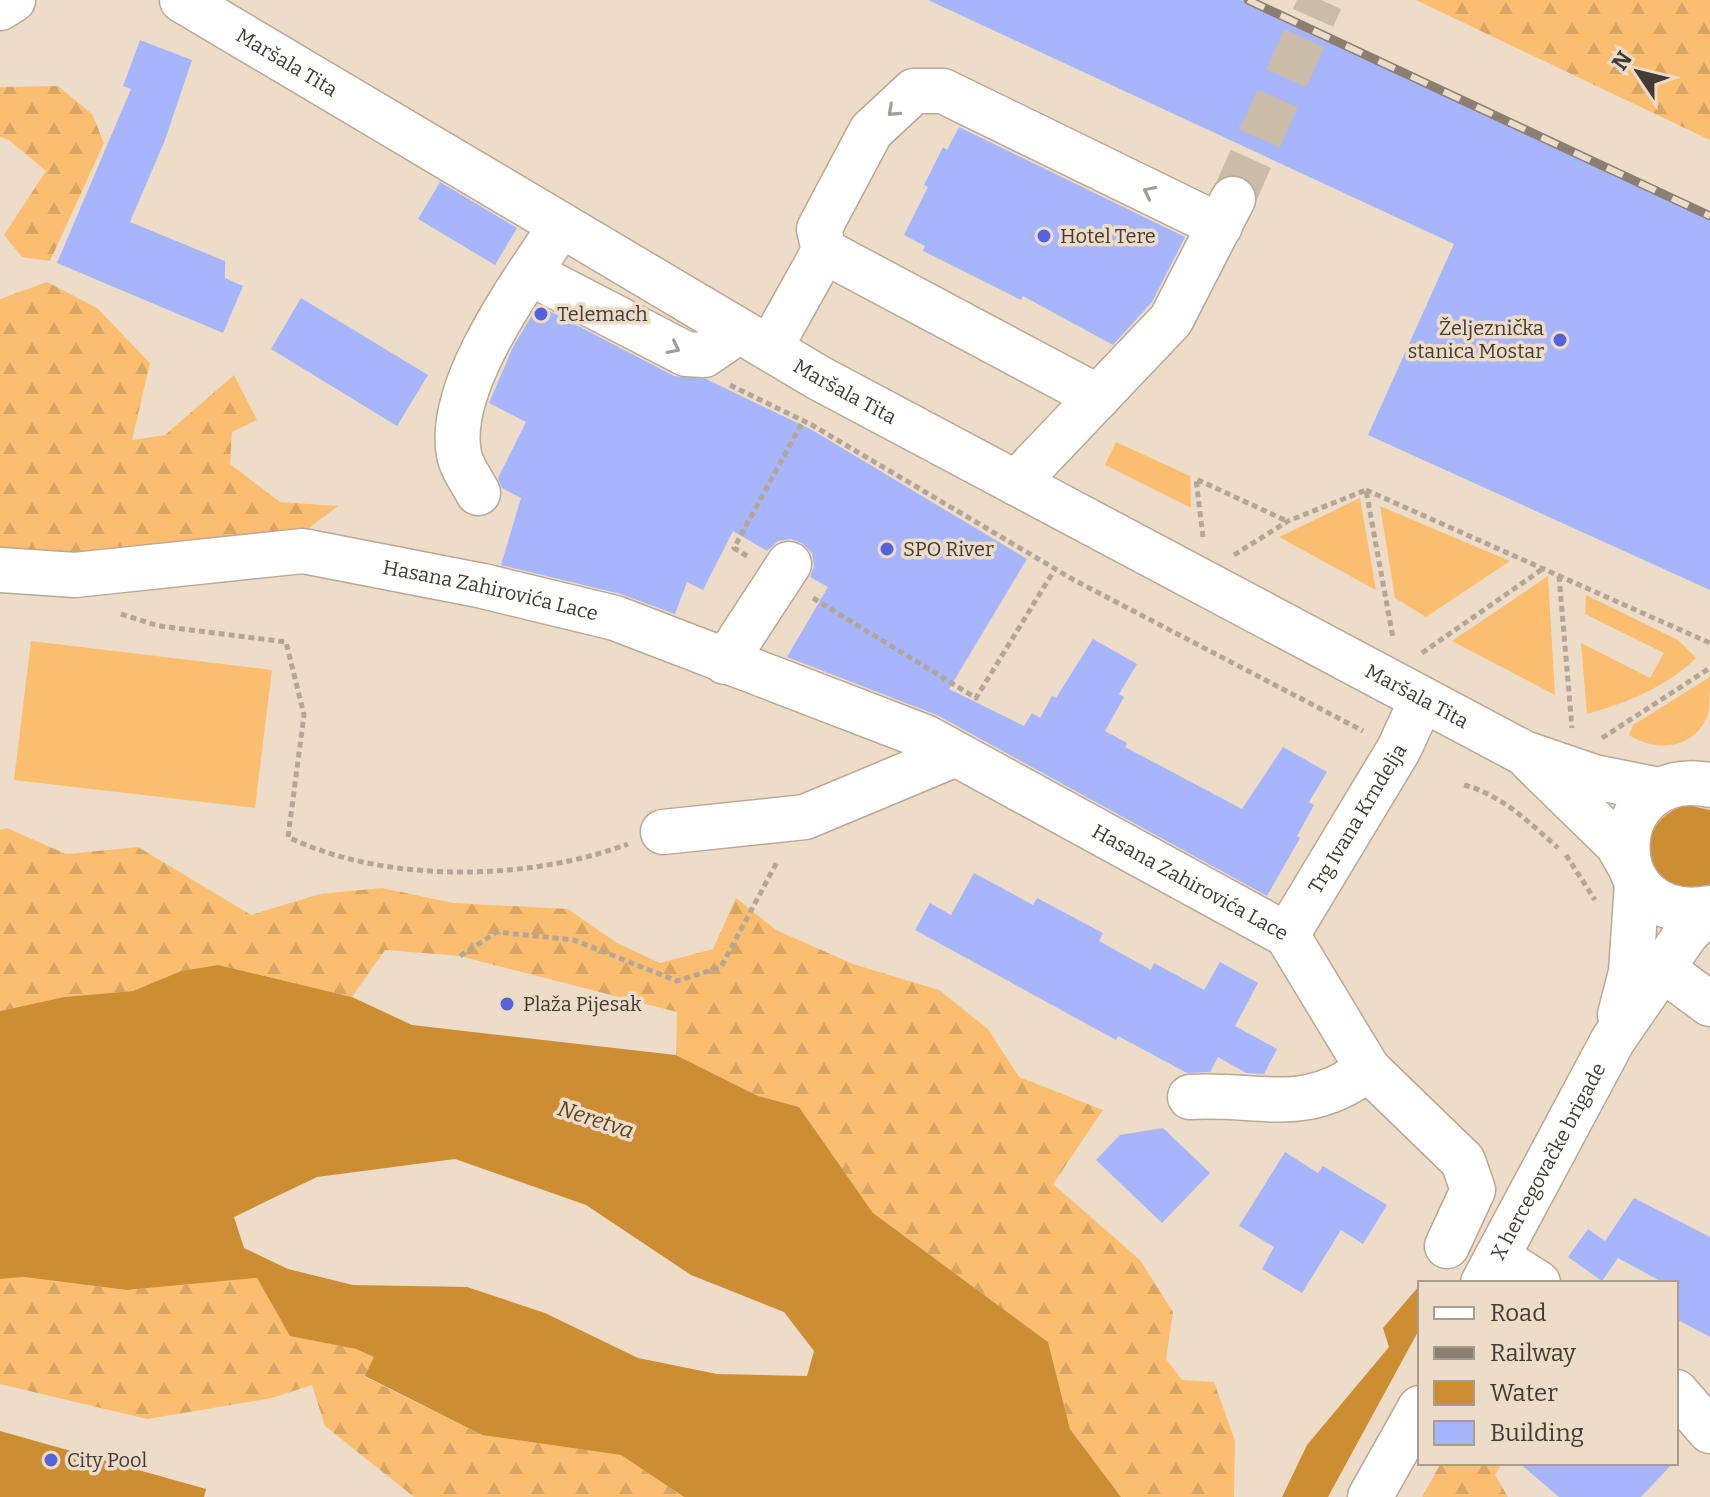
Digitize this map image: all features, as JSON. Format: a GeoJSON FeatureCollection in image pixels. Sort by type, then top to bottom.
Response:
{"type":"FeatureCollection","features":[{"type":"Feature","properties":{"kind":"street"},"geometry":{"type":"LineString","coordinates":[[0,8],[13,0]]}},
{"type":"Feature","properties":{"kind":"street","name":"Maršala Tita"},"geometry":{"type":"LineString","coordinates":[[182,0],[754,340],[1524,753],[1594,777],[1659,790],[1684,783],[1710,785]]}},
{"type":"Feature","properties":{"kind":"street"},"geometry":{"type":"LineString","coordinates":[[1016,483],[1098,397],[1171,320],[1226,212],[943,91],[914,91],[871,131],[819,229],[824,251],[1098,397]]}},
{"type":"Feature","properties":{"kind":"street"},"geometry":{"type":"LineString","coordinates":[[530,273],[686,354],[704,355],[754,340],[824,251],[872,162]]}},
{"type":"Feature","properties":{"kind":"street"},"geometry":{"type":"LineString","coordinates":[[478,493],[459,457],[457,435],[465,394],[499,325],[561,225]]}},
{"type":"Feature","properties":{"kind":"street","name":"Hasana Zahirovića Lace"},"geometry":{"type":"LineString","coordinates":[[0,570],[75,575],[303,551],[483,586],[615,618],[925,737],[1032,799],[1287,935],[1368,1069],[1463,1161],[1473,1190],[1447,1246]]}},
{"type":"Feature","properties":{"kind":"street"},"geometry":{"type":"LineString","coordinates":[[725,662],[785,571]]}},
{"type":"Feature","properties":{"kind":"street","name":"Trg Ivana Krndelja"},"geometry":{"type":"LineString","coordinates":[[1287,935],[1399,749],[1422,699]]}},
{"type":"Feature","properties":{"kind":"street","name":"Maršala Tita"},"geometry":{"type":"LineString","coordinates":[[1524,753],[1617,844],[1632,873],[1652,898],[1671,908],[1691,911],[1710,908]]}},
{"type":"Feature","properties":{"kind":"street"},"geometry":{"type":"LineString","coordinates":[[663,832],[805,817],[956,754]]}},
{"type":"Feature","properties":{"kind":"street","name":"X hercegovačke brigade"},"geometry":{"type":"LineString","coordinates":[[1613,1040],[1631,972],[1632,873],[1626,842],[1631,822],[1642,803],[1659,790]]}},
{"type":"Feature","properties":{"kind":"street","name":"X hercegovačke brigade"},"geometry":{"type":"LineString","coordinates":[[1490,1270],[1613,1040],[1669,957],[1710,908]]}},
{"type":"Feature","properties":{"kind":"street"},"geometry":{"type":"LineString","coordinates":[[1669,957],[1672,976],[1710,1004]]}},
{"type":"Feature","properties":{"kind":"street"},"geometry":{"type":"LineString","coordinates":[[1190,1097],[1232,1095],[1305,1100],[1342,1089],[1368,1069]]}},
{"type":"Feature","properties":{"kind":"street"},"geometry":{"type":"LineString","coordinates":[[1490,1270],[1531,1281]]}},
{"type":"Feature","properties":{"kind":"street"},"geometry":{"type":"LineString","coordinates":[[1370,1497],[1415,1418]]}},
{"type":"Feature","properties":{"kind":"path"},"geometry":{"type":"LineString","coordinates":[[721,380],[803,421],[1055,569],[1399,749]]}},
{"type":"Feature","properties":{"kind":"path"},"geometry":{"type":"LineString","coordinates":[[803,421],[734,548],[785,571],[976,698],[1055,569]]}},
{"type":"Feature","properties":{"kind":"path"},"geometry":{"type":"LineString","coordinates":[[1205,551],[1196,479],[1288,521]]}},
{"type":"Feature","properties":{"kind":"path"},"geometry":{"type":"LineString","coordinates":[[1366,490],[1393,639]]}},
{"type":"Feature","properties":{"kind":"path"},"geometry":{"type":"LineString","coordinates":[[1223,561],[1288,521],[1366,490],[1710,643]]}},
{"type":"Feature","properties":{"kind":"path"},"geometry":{"type":"LineString","coordinates":[[1422,653],[1541,569]]}},
{"type":"Feature","properties":{"kind":"path"},"geometry":{"type":"LineString","coordinates":[[1559,576],[1572,729]]}},
{"type":"Feature","properties":{"kind":"path"},"geometry":{"type":"LineString","coordinates":[[109,611],[159,626],[286,642],[304,715],[288,837],[307,846],[392,867],[448,873],[505,871],[607,852],[663,832]]}},
{"type":"Feature","properties":{"kind":"path"},"geometry":{"type":"LineString","coordinates":[[1598,741],[1710,668]]}},
{"type":"Feature","properties":{"kind":"path"},"geometry":{"type":"LineString","coordinates":[[1464,785],[1484,790],[1522,816],[1566,855],[1598,905]]}},
{"type":"Feature","properties":{"kind":"path"},"geometry":{"type":"LineString","coordinates":[[460,956],[497,932],[574,940],[677,981],[721,967],[756,897]]}},
{"type":"Feature","properties":{"kind":"green space"},"geometry":{"type":"Polygon","coordinates":[[[1416,0],[1710,0],[1710,140],[1416,0]]]}},
{"type":"Feature","properties":{"kind":"green space"},"geometry":{"type":"Polygon","coordinates":[[[58,86],[92,114],[104,143],[50,261],[22,257],[4,235],[46,171],[9,140],[0,137],[0,87],[58,86]]]}},
{"type":"Feature","properties":{"kind":"green space"},"geometry":{"type":"Polygon","coordinates":[[[47,282],[97,308],[150,363],[132,440],[165,435],[234,375],[257,420],[232,432],[230,464],[280,502],[338,506],[248,574],[0,572],[0,299],[47,282]]]}},
{"type":"Feature","properties":{"kind":"green space"},"geometry":{"type":"Polygon","coordinates":[[[1116,442],[1190,476],[1191,508],[1105,465],[1116,442]]]}},
{"type":"Feature","properties":{"kind":"green space"},"geometry":{"type":"Polygon","coordinates":[[[1360,498],[1376,590],[1279,537],[1360,498]]]}},
{"type":"Feature","properties":{"kind":"green space"},"geometry":{"type":"Polygon","coordinates":[[[1380,506],[1510,561],[1426,617],[1395,598],[1380,506]]]}},
{"type":"Feature","properties":{"kind":"green space"},"geometry":{"type":"Polygon","coordinates":[[[1548,576],[1555,695],[1452,641],[1548,576]]]}},
{"type":"Feature","properties":{"kind":"green space"},"geometry":{"type":"Polygon","coordinates":[[[1586,595],[1678,640],[1696,658],[1672,678],[1645,693],[1587,714],[1581,643],[1650,678],[1664,653],[1585,614],[1586,595]]]}},
{"type":"Feature","properties":{"kind":"green space"},"geometry":{"type":"Polygon","coordinates":[[[31,641],[272,670],[255,808],[14,780],[31,641]]]}},
{"type":"Feature","properties":{"kind":"green space"},"geometry":{"type":"Polygon","coordinates":[[[1710,677],[1708,715],[1694,735],[1663,746],[1629,735],[1633,725],[1710,677]]]}},
{"type":"Feature","properties":{"kind":"green space"},"geometry":{"type":"Polygon","coordinates":[[[7,828],[66,854],[138,847],[251,915],[320,894],[382,888],[453,903],[568,909],[617,943],[660,963],[713,949],[736,898],[776,930],[853,964],[939,990],[988,1029],[1019,1077],[1103,1110],[1053,1184],[1140,1260],[1173,1312],[1166,1359],[1182,1380],[1214,1382],[1235,1441],[1234,1497],[1121,1497],[1070,1429],[1048,1342],[873,1213],[799,1107],[758,1096],[676,1055],[677,1012],[460,956],[385,950],[352,997],[218,965],[181,971],[133,991],[64,997],[0,1011],[0,830],[7,828]]]}},
{"type":"Feature","properties":{"kind":"green space"},"geometry":{"type":"Polygon","coordinates":[[[24,1277],[127,1290],[257,1278],[290,1335],[356,1349],[375,1357],[365,1377],[482,1435],[621,1455],[684,1497],[414,1497],[325,1426],[312,1385],[272,1398],[147,1419],[0,1384],[0,1279],[24,1277]]]}},
{"type":"Feature","properties":{"kind":"green space"},"geometry":{"type":"Polygon","coordinates":[[[1440,1465],[1501,1465],[1495,1475],[1508,1497],[1422,1497],[1440,1465]]]}},
{"type":"Feature","properties":{"kind":"water"},"geometry":{"type":"Polygon","coordinates":[[[1687,805],[1710,810],[1710,884],[1691,889],[1674,885],[1661,875],[1653,861],[1650,845],[1654,829],[1666,815],[1687,805]]]}},
{"type":"Feature","properties":{"kind":"water","name":"Neretva"},"geometry":{"type":"Polygon","coordinates":[[[218,965],[352,997],[412,1025],[676,1055],[758,1096],[799,1107],[873,1213],[1048,1342],[1070,1429],[1121,1497],[684,1497],[621,1455],[482,1435],[365,1376],[374,1357],[356,1349],[290,1336],[257,1278],[127,1290],[24,1277],[0,1279],[0,1011],[64,997],[133,991],[181,971],[218,965]],[[455,1159],[317,1177],[234,1217],[244,1248],[288,1269],[353,1285],[467,1287],[545,1313],[638,1358],[717,1374],[807,1376],[814,1351],[784,1312],[691,1275],[586,1205],[455,1159]]]}},
{"type":"Feature","properties":{"kind":"water"},"geometry":{"type":"Polygon","coordinates":[[[1418,1287],[1418,1332],[1328,1497],[1282,1497],[1307,1445],[1389,1347],[1383,1328],[1418,1287]]]}},
{"type":"Feature","properties":{"kind":"water","name":"City Pool"},"geometry":{"type":"Polygon","coordinates":[[[0,1431],[206,1489],[204,1497],[0,1497],[0,1431]]]}},
{"type":"Feature","properties":{"kind":"building","name":"Željeznička stanica Mostar"},"geometry":{"type":"Polygon","coordinates":[[[928,0],[1241,0],[1710,219],[1710,590],[1368,435],[1454,244],[928,0]]]}},
{"type":"Feature","properties":{"kind":"building"},"geometry":{"type":"Polygon","coordinates":[[[140,40],[192,60],[165,140],[130,222],[225,261],[225,278],[243,286],[223,333],[57,263],[131,89],[123,86],[140,40]]]}},
{"type":"Feature","properties":{"kind":"building","name":"Hotel Tere"},"geometry":{"type":"Polygon","coordinates":[[[959,127],[1185,237],[1152,302],[1113,345],[1023,296],[1021,300],[923,251],[925,246],[904,235],[928,187],[924,185],[943,147],[947,150],[959,127]]]}},
{"type":"Feature","properties":{"kind":"building"},"geometry":{"type":"Polygon","coordinates":[[[440,182],[517,228],[495,265],[418,219],[440,182]]]}},
{"type":"Feature","properties":{"kind":"building"},"geometry":{"type":"Polygon","coordinates":[[[301,298],[428,375],[397,426],[271,349],[301,298]]]}},
{"type":"Feature","properties":{"kind":"building"},"geometry":{"type":"Polygon","coordinates":[[[538,305],[674,376],[706,379],[812,430],[1027,559],[949,689],[1024,726],[1032,713],[1040,718],[1052,696],[1056,698],[1093,639],[1137,664],[1119,694],[1124,697],[1105,731],[1127,743],[1125,747],[1242,809],[1283,747],[1327,772],[1309,802],[1314,805],[1297,836],[1300,838],[1267,896],[937,715],[787,657],[828,587],[810,577],[814,566],[812,553],[802,543],[791,539],[778,541],[767,551],[733,531],[703,590],[687,582],[675,614],[621,594],[501,565],[521,498],[502,488],[498,478],[526,422],[489,403],[513,347],[538,305]]]}},
{"type":"Feature","properties":{"kind":"building"},"geometry":{"type":"Polygon","coordinates":[[[974,873],[1033,905],[1037,898],[1103,933],[1099,941],[1151,970],[1154,963],[1204,990],[1220,962],[1258,983],[1235,1026],[1277,1049],[1264,1074],[1246,1073],[1218,1057],[1210,1072],[1187,1073],[1118,1036],[1116,1040],[915,930],[930,903],[951,915],[974,873]]]}},
{"type":"Feature","properties":{"kind":"building"},"geometry":{"type":"Polygon","coordinates":[[[1163,1128],[1210,1173],[1162,1223],[1096,1160],[1120,1135],[1163,1128]]]}},
{"type":"Feature","properties":{"kind":"building"},"geometry":{"type":"Polygon","coordinates":[[[1285,1152],[1318,1173],[1323,1166],[1387,1205],[1363,1244],[1341,1230],[1302,1293],[1262,1269],[1274,1247],[1239,1226],[1285,1152]]]}},
{"type":"Feature","properties":{"kind":"building"},"geometry":{"type":"Polygon","coordinates":[[[1634,1198],[1710,1237],[1710,1337],[1678,1320],[1678,1281],[1660,1281],[1618,1258],[1602,1281],[1568,1257],[1588,1229],[1605,1241],[1634,1198]]]}},
{"type":"Feature","properties":{"kind":"building"},"geometry":{"type":"Polygon","coordinates":[[[1521,1465],[1671,1465],[1641,1497],[1559,1497],[1521,1465]]]}},
{"type":"Feature","properties":{"kind":"tunnel"},"geometry":{"type":"LineString","coordinates":[[1233,199],[1321,0]]}},
{"type":"Feature","properties":{"kind":"railway"},"geometry":{"type":"LineString","coordinates":[[1248,0],[1710,216]]}},
{"type":"Feature","properties":{"kind":"place","name":"Hotel Tere"},"geometry":{"type":"Point","coordinates":[1044,236]}},
{"type":"Feature","properties":{"kind":"place","name":"Telemach"},"geometry":{"type":"Point","coordinates":[541,314]}},
{"type":"Feature","properties":{"kind":"place","name":"Željeznička stanica Mostar"},"geometry":{"type":"Point","coordinates":[1560,340]}},
{"type":"Feature","properties":{"kind":"place","name":"SPO River"},"geometry":{"type":"Point","coordinates":[887,549]}},
{"type":"Feature","properties":{"kind":"place","name":"Plaža Pijesak"},"geometry":{"type":"Point","coordinates":[507,1004]}},
{"type":"Feature","properties":{"kind":"place","name":"City Pool"},"geometry":{"type":"Point","coordinates":[51,1460]}}]}
